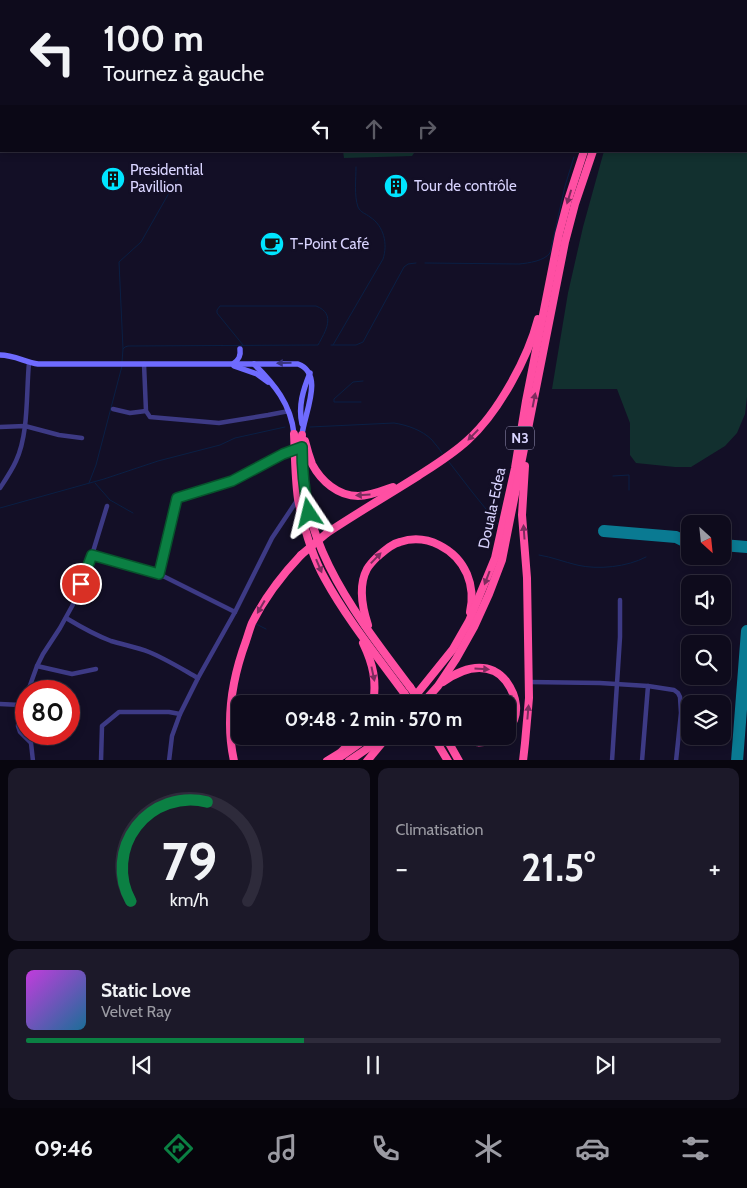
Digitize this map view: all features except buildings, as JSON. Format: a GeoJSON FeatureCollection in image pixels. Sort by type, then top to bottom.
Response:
{"type":"FeatureCollection","features":[{"type":"Feature","properties":{"kind":"highway","name":"Douala-Edea"},"geometry":{"type":"LineString","coordinates":[[417,695],[454,649],[469,621],[495,558],[515,468],[526,401],[553,266],[568,200],[584,152]]}},
{"type":"Feature","properties":{"kind":"highway","name":"Douala-Edea"},"geometry":{"type":"LineString","coordinates":[[430,695],[456,659],[474,627],[498,574],[505,548],[565,242],[575,204],[593,152]]}},
{"type":"Feature","properties":{"kind":"highway"},"geometry":{"type":"LineString","coordinates":[[234,760],[230,729],[231,699],[235,678],[252,623],[274,586],[301,555],[327,533],[447,457],[477,432],[505,394],[528,350],[553,266]]}},
{"type":"Feature","properties":{"kind":"highway"},"geometry":{"type":"LineString","coordinates":[[300,432],[318,473],[334,489],[358,496],[373,494],[410,481]]}},
{"type":"Feature","properties":{"kind":"highway"},"geometry":{"type":"LineString","coordinates":[[300,432],[298,498],[306,529],[324,578],[348,615],[412,695]]}},
{"type":"Feature","properties":{"kind":"highway"},"geometry":{"type":"LineString","coordinates":[[523,760],[529,698],[527,578],[522,515],[526,443]]}},
{"type":"Feature","properties":{"kind":"highway"},"geometry":{"type":"LineString","coordinates":[[299,448],[305,496],[314,530],[332,573],[407,690],[408,695]]}},
{"type":"Feature","properties":{"kind":"highway"},"geometry":{"type":"LineString","coordinates":[[372,636],[362,602],[363,580],[368,568],[386,548],[400,542],[416,540],[429,542],[443,546],[453,554],[463,566],[469,578],[472,604],[467,621],[454,649]]}},
{"type":"Feature","properties":{"kind":"highway"},"geometry":{"type":"LineString","coordinates":[[348,615],[368,654],[375,678],[374,695]]}},
{"type":"Feature","properties":{"kind":"highway"},"geometry":{"type":"LineString","coordinates":[[438,686],[455,674],[467,669],[479,668],[495,671],[509,685],[514,695]]}},
{"type":"Feature","properties":{"kind":"highway"},"geometry":{"type":"LineString","coordinates":[[327,760],[340,753],[348,745]]}},
{"type":"Feature","properties":{"kind":"highway"},"geometry":{"type":"LineString","coordinates":[[333,760],[357,745]]}},
{"type":"Feature","properties":{"kind":"highway"},"geometry":{"type":"LineString","coordinates":[[348,760],[372,745]]}},
{"type":"Feature","properties":{"kind":"highway"},"geometry":{"type":"LineString","coordinates":[[367,760],[379,745]]}},
{"type":"Feature","properties":{"kind":"highway"},"geometry":{"type":"LineString","coordinates":[[439,745],[448,760]]}},
{"type":"Feature","properties":{"kind":"highway"},"geometry":{"type":"LineString","coordinates":[[450,745],[459,760]]}},
{"type":"Feature","properties":{"kind":"street"},"geometry":{"type":"LineString","coordinates":[[229,365],[238,360],[241,355],[240,349]]}},
{"type":"Feature","properties":{"kind":"street"},"geometry":{"type":"LineString","coordinates":[[0,354],[38,364],[298,364],[305,367],[310,373],[301,401],[300,432]]}},
{"type":"Feature","properties":{"kind":"street"},"geometry":{"type":"LineString","coordinates":[[0,488],[17,460],[20,451],[25,426],[30,363]]}},
{"type":"Feature","properties":{"kind":"street"},"geometry":{"type":"LineString","coordinates":[[144,364],[146,411],[150,417],[219,423],[289,411]]}},
{"type":"Feature","properties":{"kind":"street"},"geometry":{"type":"LineString","coordinates":[[254,364],[275,386],[289,411],[293,424],[300,432]]}},
{"type":"Feature","properties":{"kind":"street"},"geometry":{"type":"LineString","coordinates":[[229,365],[256,374],[275,386]]}},
{"type":"Feature","properties":{"kind":"street"},"geometry":{"type":"LineString","coordinates":[[113,409],[130,413],[146,411]]}},
{"type":"Feature","properties":{"kind":"street"},"geometry":{"type":"LineString","coordinates":[[0,427],[25,426],[60,435],[82,438]]}},
{"type":"Feature","properties":{"kind":"street"},"geometry":{"type":"LineString","coordinates":[[159,574],[177,498],[232,481],[262,464],[299,448]]}},
{"type":"Feature","properties":{"kind":"street"},"geometry":{"type":"LineString","coordinates":[[169,760],[172,736],[180,714],[272,538],[298,498]]}},
{"type":"Feature","properties":{"kind":"street"},"geometry":{"type":"LineString","coordinates":[[32,680],[43,654],[66,618],[76,598],[107,506]]}},
{"type":"Feature","properties":{"kind":"street"},"geometry":{"type":"LineString","coordinates":[[92,555],[159,574],[235,612]]}},
{"type":"Feature","properties":{"kind":"street"},"geometry":{"type":"LineString","coordinates":[[612,760],[620,637],[620,600]]}},
{"type":"Feature","properties":{"kind":"street"},"geometry":{"type":"LineString","coordinates":[[66,618],[85,630],[112,641],[148,651],[198,678]]}},
{"type":"Feature","properties":{"kind":"street"},"geometry":{"type":"LineString","coordinates":[[37,666],[72,674],[96,669]]}},
{"type":"Feature","properties":{"kind":"street"},"geometry":{"type":"LineString","coordinates":[[529,682],[616,684],[674,690],[680,697],[681,713],[676,760]]}},
{"type":"Feature","properties":{"kind":"street"},"geometry":{"type":"LineString","coordinates":[[642,760],[648,686]]}},
{"type":"Feature","properties":{"kind":"street"},"geometry":{"type":"LineString","coordinates":[[0,704],[15,705]]}},
{"type":"Feature","properties":{"kind":"street"},"geometry":{"type":"LineString","coordinates":[[101,760],[102,726],[119,712],[169,712],[180,714]]}},
{"type":"Feature","properties":{"kind":"street"},"geometry":{"type":"LineString","coordinates":[[31,745],[34,760]]}},
{"type":"Feature","properties":{"kind":"green space"},"geometry":{"type":"Polygon","coordinates":[[[343,152],[414,152],[412,156],[344,158],[343,152]]]}},
{"type":"Feature","properties":{"kind":"green space"},"geometry":{"type":"Polygon","coordinates":[[[604,152],[747,152],[747,397],[745,414],[737,433],[725,446],[691,467],[636,463],[630,455],[630,423],[617,389],[552,389],[568,293],[583,227],[604,152]]]}},
{"type":"Feature","properties":{"kind":"waterway"},"geometry":{"type":"LineString","coordinates":[[425,263],[519,264],[536,261],[547,256],[550,253],[565,186],[574,157]]}},
{"type":"Feature","properties":{"kind":"waterway"},"geometry":{"type":"LineString","coordinates":[[333,345],[383,259],[385,247],[384,236],[379,225],[358,207],[356,167]]}},
{"type":"Feature","properties":{"kind":"waterway"},"geometry":{"type":"LineString","coordinates":[[122,362],[119,262],[141,242],[177,179]]}},
{"type":"Feature","properties":{"kind":"waterway"},"geometry":{"type":"LineString","coordinates":[[331,345],[356,345],[363,342],[404,267],[408,264],[416,263]]}},
{"type":"Feature","properties":{"kind":"waterway"},"geometry":{"type":"LineString","coordinates":[[123,349],[128,346],[318,345],[324,335],[328,318],[322,309],[316,306],[220,306],[217,313],[243,345]]}},
{"type":"Feature","properties":{"kind":"waterway"},"geometry":{"type":"LineString","coordinates":[[89,483],[96,465],[122,366]]}},
{"type":"Feature","properties":{"kind":"waterway"},"geometry":{"type":"LineString","coordinates":[[361,402],[334,402],[334,399],[353,382],[363,381]]}},
{"type":"Feature","properties":{"kind":"waterway"},"geometry":{"type":"LineString","coordinates":[[310,427],[394,423],[414,428],[424,433],[442,453]]}},
{"type":"Feature","properties":{"kind":"waterway"},"geometry":{"type":"LineString","coordinates":[[0,508],[104,479],[158,461],[220,445],[235,438],[285,427]]}},
{"type":"Feature","properties":{"kind":"waterway"},"geometry":{"type":"LineString","coordinates":[[449,462],[498,524]]}},
{"type":"Feature","properties":{"kind":"waterway"},"geometry":{"type":"LineString","coordinates":[[613,476],[629,475],[629,490]]}},
{"type":"Feature","properties":{"kind":"waterway"},"geometry":{"type":"LineString","coordinates":[[95,483],[110,500],[133,513]]}},
{"type":"Feature","properties":{"kind":"waterway"},"geometry":{"type":"LineString","coordinates":[[539,555],[585,567],[612,567],[646,557]]}},
{"type":"Feature","properties":{"kind":"waterway"},"geometry":{"type":"LineString","coordinates":[[256,624],[266,629]]}},
{"type":"Feature","properties":{"kind":"taxiway"},"geometry":{"type":"LineString","coordinates":[[604,531],[676,537],[681,540]]}},
{"type":"Feature","properties":{"kind":"taxiway"},"geometry":{"type":"LineString","coordinates":[[731,546],[747,547]]}},
{"type":"Feature","properties":{"kind":"taxiway"},"geometry":{"type":"LineString","coordinates":[[737,760],[747,631]]}},
{"type":"Feature","properties":{"kind":"place","name":"Presidential Pavillion"},"geometry":{"type":"Point","coordinates":[113,179]}},
{"type":"Feature","properties":{"kind":"place","name":"Tour de contrôle"},"geometry":{"type":"Point","coordinates":[396,186]}},
{"type":"Feature","properties":{"kind":"place","name":"T-Point Café"},"geometry":{"type":"Point","coordinates":[272,244]}},
{"type":"Feature","properties":{"kind":"route"},"geometry":{"type":"LineString","coordinates":[[81,584],[92,555],[159,574],[178,496],[232,481],[262,464],[302,447],[302,470],[309,513]]}}]}
